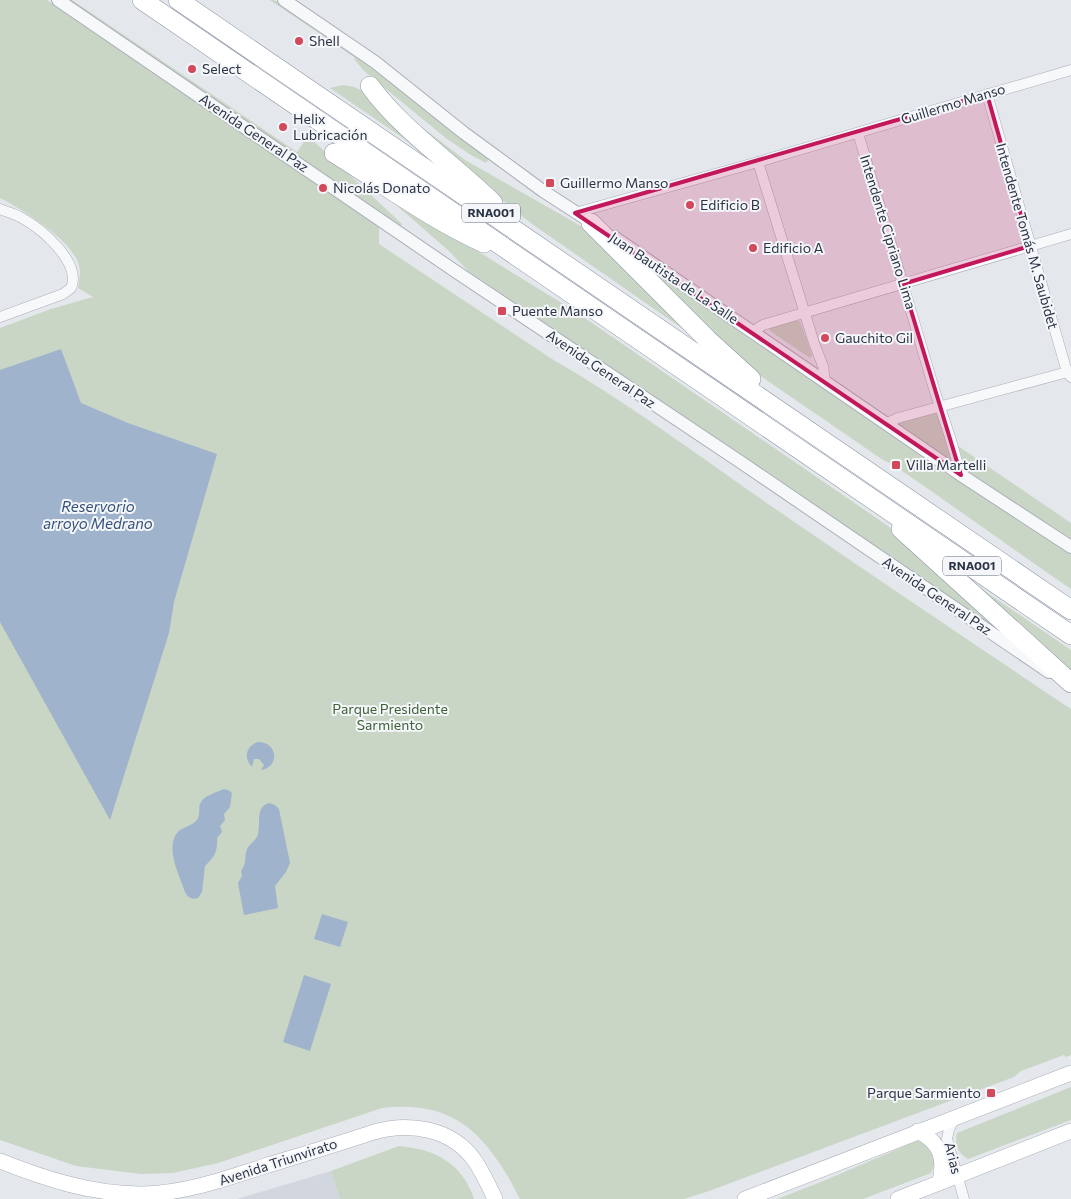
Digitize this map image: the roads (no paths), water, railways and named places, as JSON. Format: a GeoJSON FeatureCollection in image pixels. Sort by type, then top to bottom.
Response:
{"type":"FeatureCollection","features":[{"type":"Feature","properties":{"kind":"highway","name":"RNA001"},"geometry":{"type":"LineString","coordinates":[[142,0],[1071,635]]}},
{"type":"Feature","properties":{"kind":"highway","name":"RNA001"},"geometry":{"type":"LineString","coordinates":[[178,0],[1071,610]]}},
{"type":"Feature","properties":{"kind":"highway"},"geometry":{"type":"LineString","coordinates":[[370,86],[402,121],[480,190],[529,239]]}},
{"type":"Feature","properties":{"kind":"highway"},"geometry":{"type":"LineString","coordinates":[[334,152],[460,232],[524,261]]}},
{"type":"Feature","properties":{"kind":"highway"},"geometry":{"type":"LineString","coordinates":[[583,218],[708,340],[803,427]]}},
{"type":"Feature","properties":{"kind":"highway"},"geometry":{"type":"LineString","coordinates":[[873,498],[904,532],[1071,683]]}},
{"type":"Feature","properties":{"kind":"highway"},"geometry":{"type":"LineString","coordinates":[[1046,593],[1071,606]]}},
{"type":"Feature","properties":{"kind":"main road"},"geometry":{"type":"LineString","coordinates":[[745,1199],[1071,1073]]}},
{"type":"Feature","properties":{"kind":"main road","name":"Avenida Triunvirato"},"geometry":{"type":"LineString","coordinates":[[0,1161],[44,1177],[81,1186],[142,1194],[171,1192],[209,1184],[391,1127],[409,1126],[425,1129],[444,1136],[460,1145],[474,1159],[495,1199]]}},
{"type":"Feature","properties":{"kind":"main road"},"geometry":{"type":"LineString","coordinates":[[918,1131],[935,1143],[940,1152],[942,1162],[940,1182]]}},
{"type":"Feature","properties":{"kind":"main road"},"geometry":{"type":"LineString","coordinates":[[898,1199],[1071,1131]]}},
{"type":"Feature","properties":{"kind":"street","name":"Avenida General Paz"},"geometry":{"type":"LineString","coordinates":[[58,0],[455,271],[1071,686]]}},
{"type":"Feature","properties":{"kind":"street","name":"Juan Bautista de La Salle"},"geometry":{"type":"LineString","coordinates":[[284,0],[375,62],[464,133],[543,191],[643,256],[961,475],[1071,547]]}},
{"type":"Feature","properties":{"kind":"street","name":"Guillermo Manso"},"geometry":{"type":"LineString","coordinates":[[583,218],[758,162],[1071,70]]}},
{"type":"Feature","properties":{"kind":"street","name":"Intendente Tomás M. Saubidet"},"geometry":{"type":"LineString","coordinates":[[987,94],[1030,246],[1070,373]]}},
{"type":"Feature","properties":{"kind":"street","name":"Intendente Cipriano Lima"},"geometry":{"type":"LineString","coordinates":[[858,133],[961,475]]}},
{"type":"Feature","properties":{"kind":"street"},"geometry":{"type":"LineString","coordinates":[[758,162],[804,314],[823,366],[825,381]]}},
{"type":"Feature","properties":{"kind":"street"},"geometry":{"type":"LineString","coordinates":[[0,209],[22,218],[43,234],[67,258],[74,275],[71,288],[63,294],[0,317]]}},
{"type":"Feature","properties":{"kind":"street"},"geometry":{"type":"LineString","coordinates":[[752,332],[763,325],[1071,234]]}},
{"type":"Feature","properties":{"kind":"street"},"geometry":{"type":"LineString","coordinates":[[887,423],[898,418],[1070,373]]}},
{"type":"Feature","properties":{"kind":"street","name":"Arias"},"geometry":{"type":"LineString","coordinates":[[955,1118],[949,1129],[947,1139],[964,1199]]}},
{"type":"Feature","properties":{"kind":"water","name":"Reservorio arroyo Medrano"},"geometry":{"type":"Polygon","coordinates":[[[61,349],[81,403],[128,423],[217,454],[174,602],[169,633],[110,820],[0,622],[0,370],[61,349]]]}},
{"type":"Feature","properties":{"kind":"water"},"geometry":{"type":"Polygon","coordinates":[[[258,742],[270,746],[274,755],[274,760],[271,764],[261,770],[264,765],[259,759],[254,759],[252,767],[247,760],[248,749],[258,742]]]}},
{"type":"Feature","properties":{"kind":"water"},"geometry":{"type":"Polygon","coordinates":[[[224,789],[232,793],[230,807],[224,814],[225,820],[220,826],[222,832],[217,838],[215,854],[205,866],[202,892],[198,898],[192,899],[185,892],[177,871],[172,847],[174,839],[179,831],[198,819],[200,804],[205,798],[224,789]]]}},
{"type":"Feature","properties":{"kind":"water"},"geometry":{"type":"Polygon","coordinates":[[[269,803],[279,809],[290,863],[286,872],[275,886],[278,908],[244,915],[238,883],[242,876],[241,871],[245,863],[247,849],[257,836],[260,811],[269,803]]]}},
{"type":"Feature","properties":{"kind":"water"},"geometry":{"type":"Polygon","coordinates":[[[322,914],[348,922],[340,947],[314,939],[322,914]]]}},
{"type":"Feature","properties":{"kind":"water"},"geometry":{"type":"Polygon","coordinates":[[[304,975],[331,984],[310,1051],[283,1042],[304,975]]]}},
{"type":"Feature","properties":{"kind":"place","name":"Shell"},"geometry":{"type":"Point","coordinates":[299,41]}},
{"type":"Feature","properties":{"kind":"place","name":"Select"},"geometry":{"type":"Point","coordinates":[192,69]}},
{"type":"Feature","properties":{"kind":"place","name":"Helix Lubricación"},"geometry":{"type":"Point","coordinates":[283,127]}},
{"type":"Feature","properties":{"kind":"place","name":"Guillermo Manso"},"geometry":{"type":"Point","coordinates":[550,183]}},
{"type":"Feature","properties":{"kind":"place","name":"Nicolás Donato"},"geometry":{"type":"Point","coordinates":[323,188]}},
{"type":"Feature","properties":{"kind":"place","name":"Edificio B"},"geometry":{"type":"Point","coordinates":[690,205]}},
{"type":"Feature","properties":{"kind":"place","name":"Edificio A"},"geometry":{"type":"Point","coordinates":[753,248]}},
{"type":"Feature","properties":{"kind":"place","name":"Puente Manso"},"geometry":{"type":"Point","coordinates":[502,311]}},
{"type":"Feature","properties":{"kind":"place","name":"Gauchito Gil"},"geometry":{"type":"Point","coordinates":[825,338]}},
{"type":"Feature","properties":{"kind":"place","name":"Villa Martelli"},"geometry":{"type":"Point","coordinates":[896,465]}},
{"type":"Feature","properties":{"kind":"place","name":"Parque Sarmiento"},"geometry":{"type":"Point","coordinates":[991,1093]}},
{"type":"Feature","properties":{"kind":"park label","name":"Parque Presidente Sarmiento"},"geometry":{"type":"Point","coordinates":[390,718]}}]}
